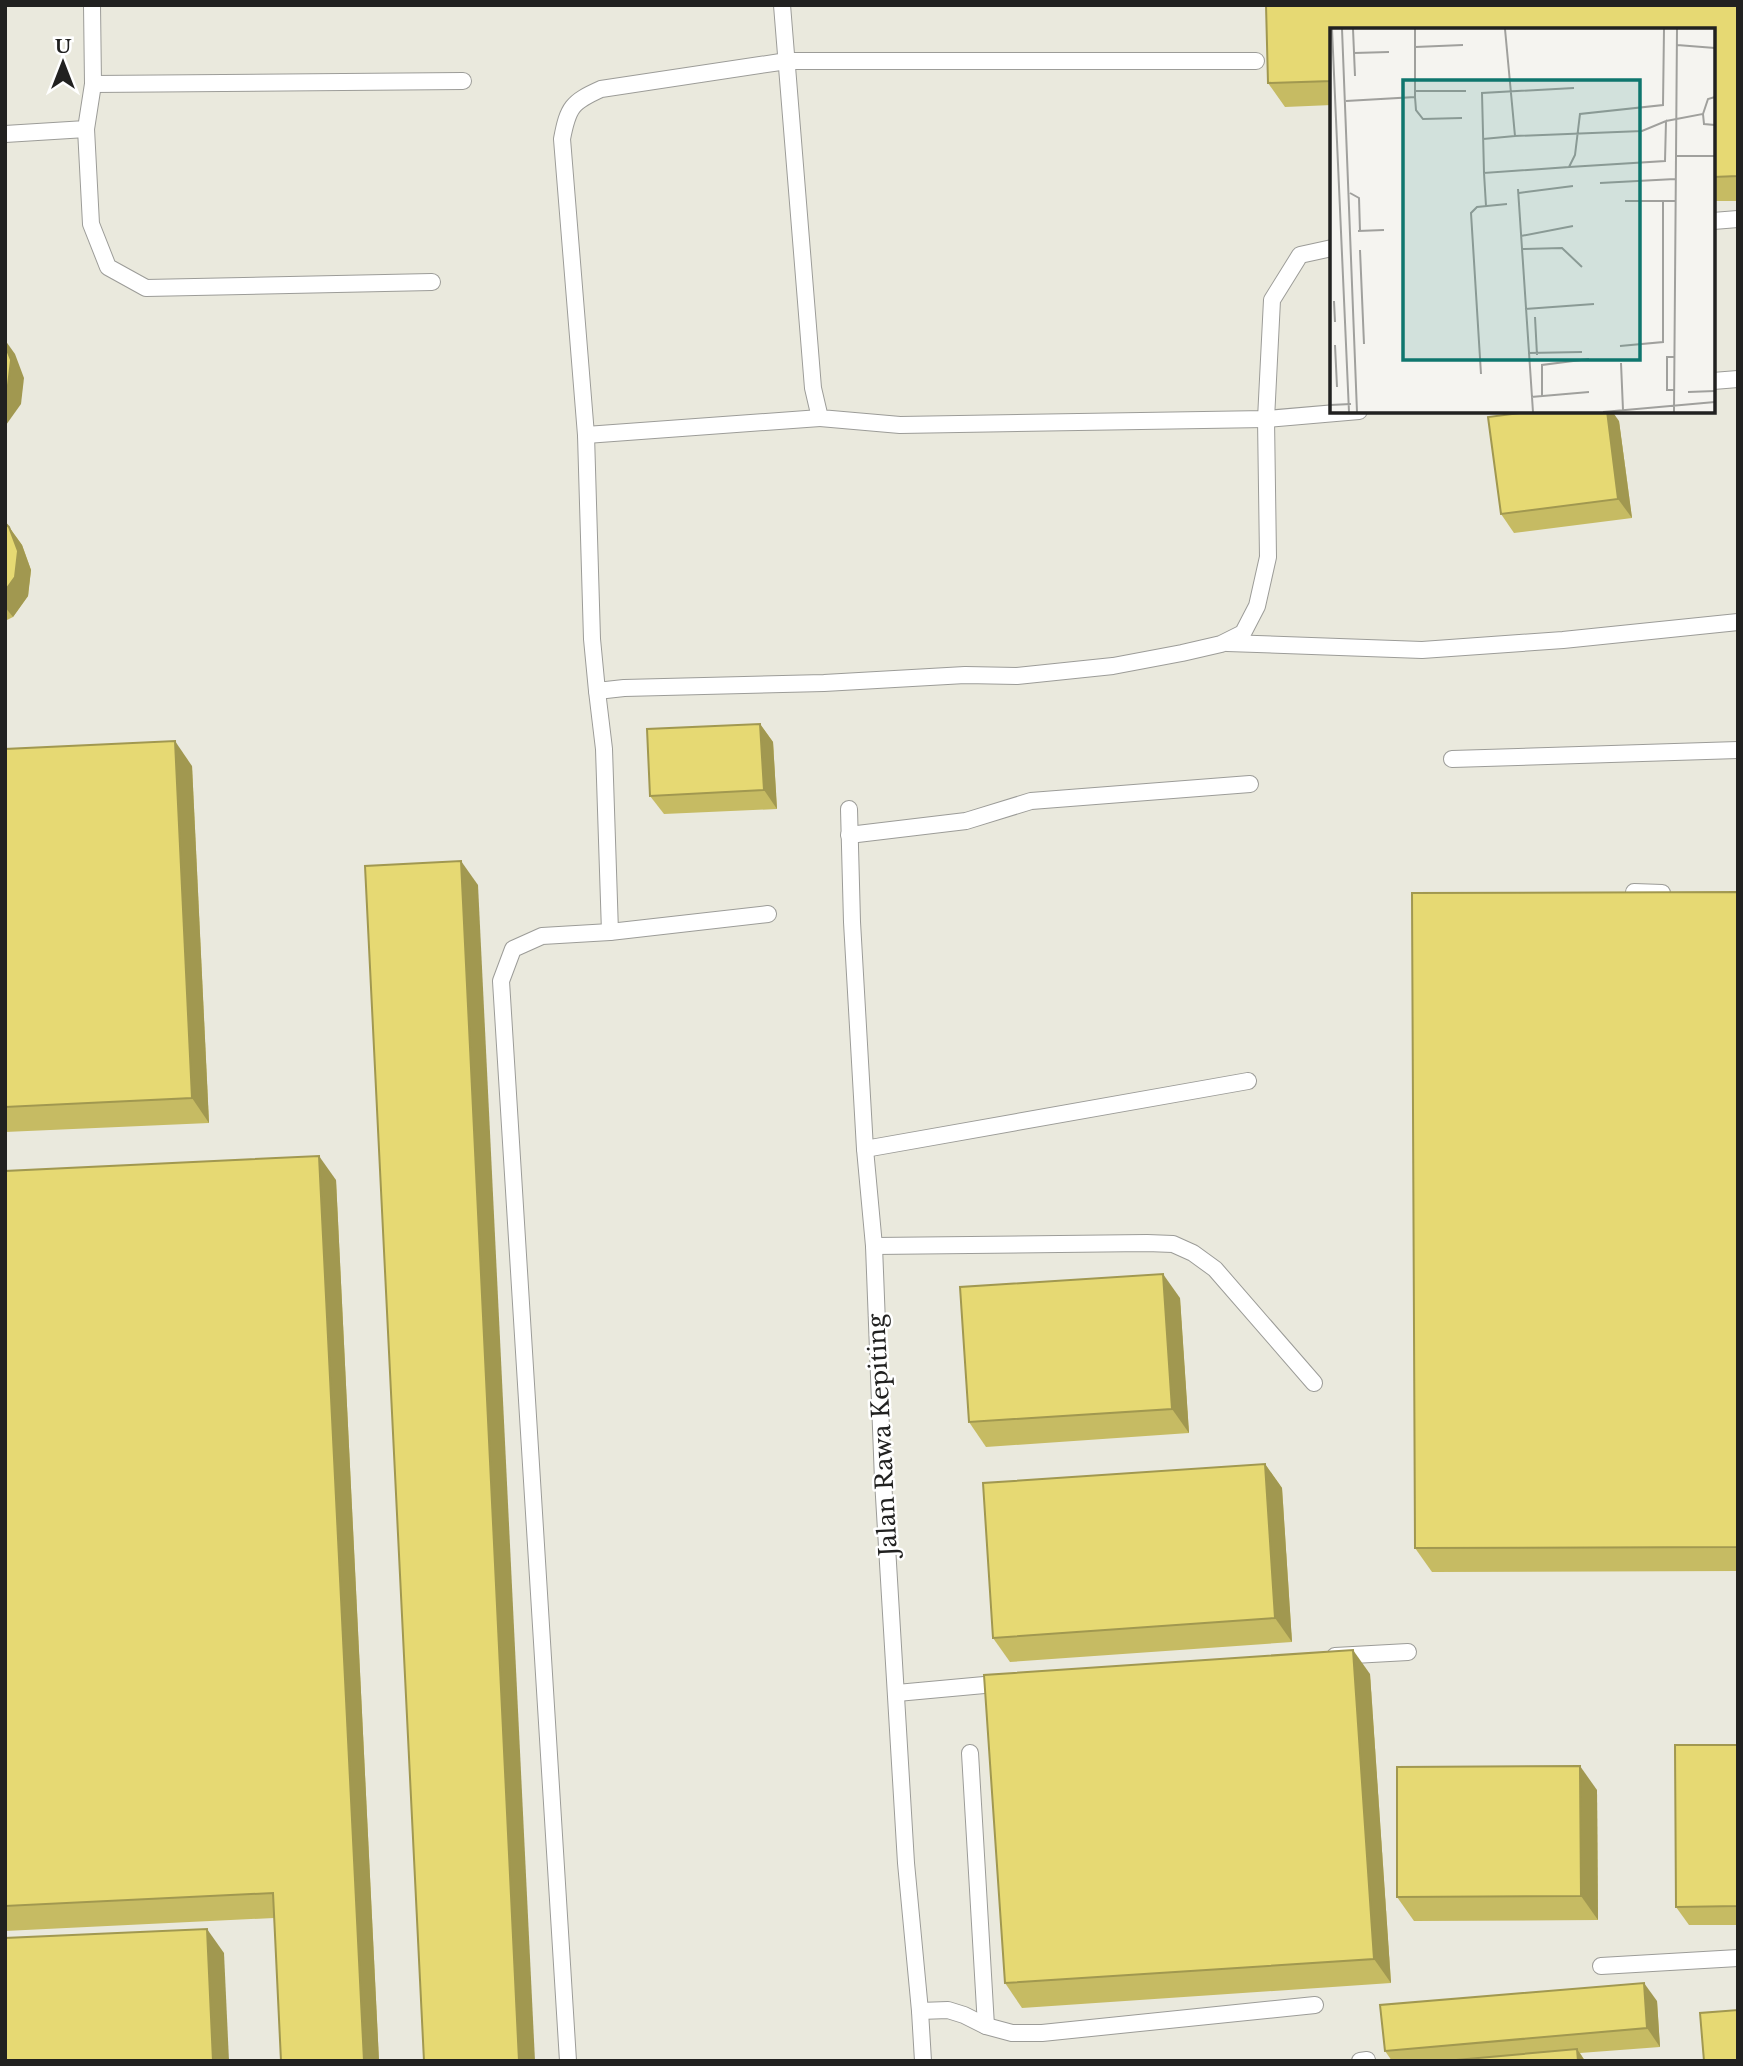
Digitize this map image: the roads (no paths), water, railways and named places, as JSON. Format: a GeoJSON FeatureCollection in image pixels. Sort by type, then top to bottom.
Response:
{"type":"FeatureCollection","features":[{"type":"Feature","properties":{"kind":"lane"},"geometry":{"type":"LineString","coordinates":[[92,5],[93,84],[86,129],[91,224],[108,267],[146,288],[432,282]]}},
{"type":"Feature","properties":{"kind":"lane"},"geometry":{"type":"LineString","coordinates":[[782,5],[813,388],[820,418]]}},
{"type":"Feature","properties":{"kind":"lane"},"geometry":{"type":"LineString","coordinates":[[610,932],[604,749],[592,639],[586,435],[562,139],[567,116],[581,98],[601,89],[787,61],[1256,61]]}},
{"type":"Feature","properties":{"kind":"lane"},"geometry":{"type":"LineString","coordinates":[[93,84],[463,81]]}},
{"type":"Feature","properties":{"kind":"lane"},"geometry":{"type":"LineString","coordinates":[[5,134],[86,129]]}},
{"type":"Feature","properties":{"kind":"lane"},"geometry":{"type":"LineString","coordinates":[[1715,221],[1738,219]]}},
{"type":"Feature","properties":{"kind":"lane"},"geometry":{"type":"LineString","coordinates":[[597,691],[824,683],[965,674],[1017,676],[1113,666],[1182,653],[1223,642],[1243,633],[1257,606],[1268,556],[1266,419],[1272,300],[1300,255],[1330,248]]}},
{"type":"Feature","properties":{"kind":"lane"},"geometry":{"type":"LineString","coordinates":[[1715,381],[1738,379]]}},
{"type":"Feature","properties":{"kind":"lane"},"geometry":{"type":"LineString","coordinates":[[586,435],[820,418],[900,425],[1266,419],[1336,413]]}},
{"type":"Feature","properties":{"kind":"lane"},"geometry":{"type":"LineString","coordinates":[[1223,642],[1422,650],[1563,640],[1738,622]]}},
{"type":"Feature","properties":{"kind":"lane"},"geometry":{"type":"LineString","coordinates":[[1452,759],[1738,750]]}},
{"type":"Feature","properties":{"kind":"lane"},"geometry":{"type":"LineString","coordinates":[[849,835],[966,821],[1031,801],[1250,784]]}},
{"type":"Feature","properties":{"kind":"lane","name":"Jalan Rawa Kepiting"},"geometry":{"type":"LineString","coordinates":[[849,809],[864,1149],[874,1246],[883,1480],[906,1863],[923,2061]]}},
{"type":"Feature","properties":{"kind":"lane"},"geometry":{"type":"LineString","coordinates":[[1634,892],[1673,893]]}},
{"type":"Feature","properties":{"kind":"lane"},"geometry":{"type":"LineString","coordinates":[[568,2061],[502,981],[513,949],[542,936],[610,932],[768,914]]}},
{"type":"Feature","properties":{"kind":"lane"},"geometry":{"type":"LineString","coordinates":[[864,1149],[1248,1081]]}},
{"type":"Feature","properties":{"kind":"lane"},"geometry":{"type":"LineString","coordinates":[[874,1246],[1147,1242],[1173,1244],[1193,1253],[1215,1269],[1314,1382]]}},
{"type":"Feature","properties":{"kind":"lane"},"geometry":{"type":"LineString","coordinates":[[1326,1657],[1408,1652]]}},
{"type":"Feature","properties":{"kind":"lane"},"geometry":{"type":"LineString","coordinates":[[897,1693],[1023,1682]]}},
{"type":"Feature","properties":{"kind":"lane"},"geometry":{"type":"LineString","coordinates":[[970,1753],[986,2026]]}},
{"type":"Feature","properties":{"kind":"lane"},"geometry":{"type":"LineString","coordinates":[[1601,1966],[1738,1958]]}},
{"type":"Feature","properties":{"kind":"lane"},"geometry":{"type":"LineString","coordinates":[[920,2011],[948,2010],[986,2026],[1012,2033],[1042,2033],[1315,2004]]}}]}
